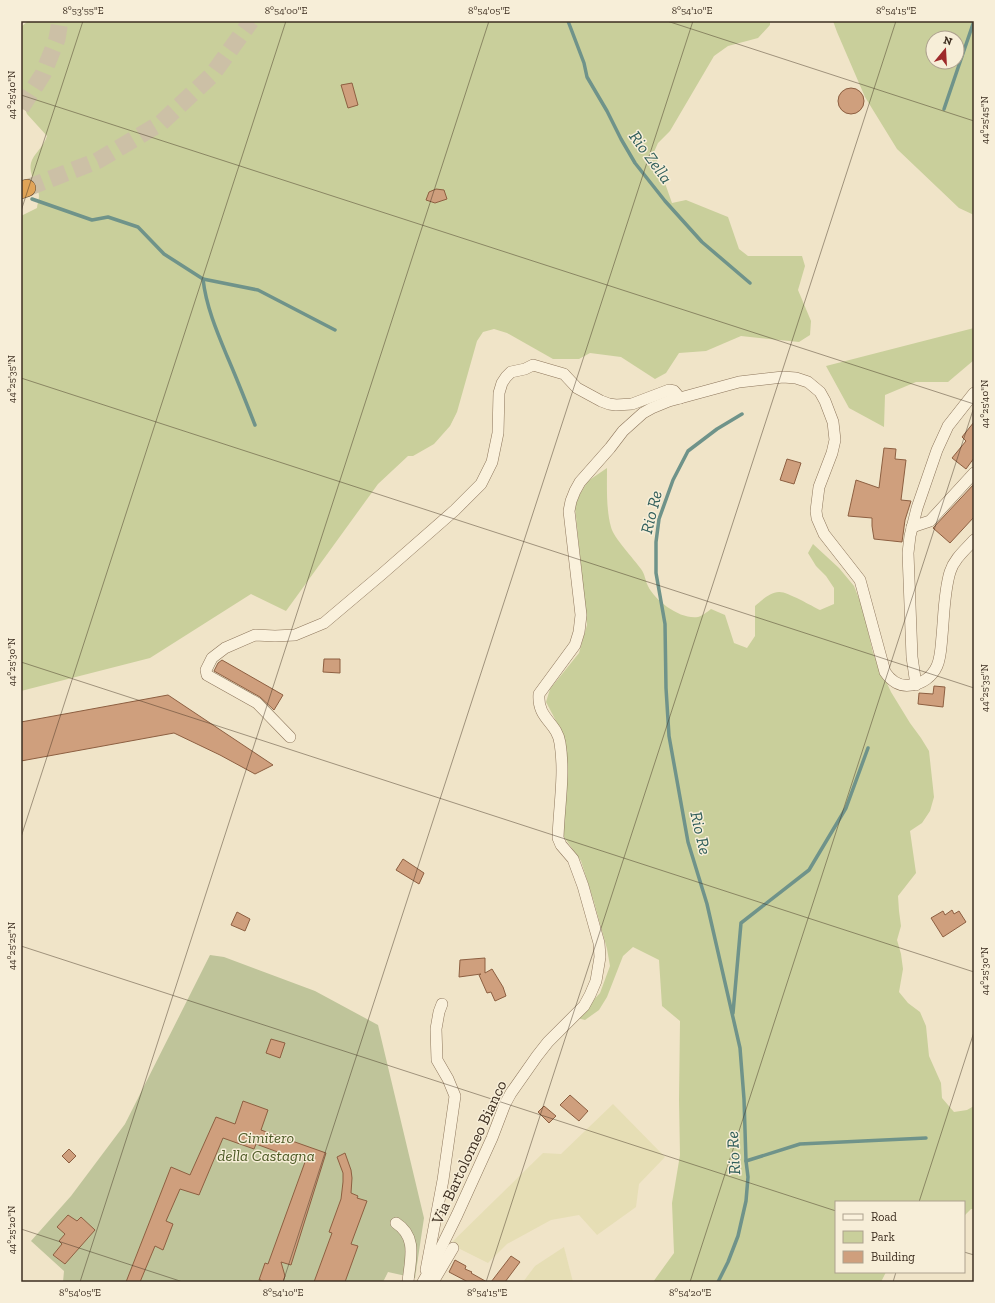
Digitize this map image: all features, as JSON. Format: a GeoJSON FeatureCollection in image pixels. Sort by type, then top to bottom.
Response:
{"type":"FeatureCollection","features":[{"type":"Feature","properties":{"kind":"street"},"geometry":{"type":"LineString","coordinates":[[290,737],[258,703],[208,675],[206,670],[212,658],[225,648],[255,635],[295,635],[324,623],[382,574],[481,484],[492,462],[498,433],[499,393],[502,383],[511,372],[525,369],[533,365],[564,374],[577,388],[609,404],[632,404],[669,390],[674,391],[680,398]]}},
{"type":"Feature","properties":{"kind":"street","name":"Via Bartolomeo Bianco"},"geometry":{"type":"LineString","coordinates":[[427,1282],[438,1254],[460,1209],[511,1093],[536,1056],[584,1006],[596,981],[600,957],[597,938],[583,886],[577,870],[572,859],[560,845],[558,838],[563,768],[560,741],[540,709],[538,702],[539,694],[575,645],[579,632],[581,615],[570,511],[575,491],[580,482],[623,431],[634,420],[652,408],[680,398],[739,382],[783,377],[801,379],[808,382],[820,392],[835,428],[835,440],[832,453],[819,487],[816,506],[817,518],[824,534],[860,580],[885,672],[889,678],[900,685],[916,685]]}},
{"type":"Feature","properties":{"kind":"street"},"geometry":{"type":"LineString","coordinates":[[974,393],[948,426],[929,470],[912,527],[908,553],[912,657],[916,685],[923,682],[936,667],[940,650],[947,588],[951,570],[960,555],[974,540]]}},
{"type":"Feature","properties":{"kind":"street"},"geometry":{"type":"LineString","coordinates":[[912,527],[930,521],[974,473]]}},
{"type":"Feature","properties":{"kind":"street"},"geometry":{"type":"LineString","coordinates":[[427,1282],[455,1096],[448,1079],[436,1060],[436,1029],[438,1012],[442,1004]]}},
{"type":"Feature","properties":{"kind":"street"},"geometry":{"type":"LineString","coordinates":[[396,1223],[403,1227],[410,1239],[411,1255],[408,1282]]}},
{"type":"Feature","properties":{"kind":"street"},"geometry":{"type":"LineString","coordinates":[[427,1282],[453,1248]]}},
{"type":"Feature","properties":{"kind":"shaded area"},"geometry":{"type":"Polygon","coordinates":[[[613,1104],[665,1157],[639,1184],[636,1207],[597,1235],[579,1215],[551,1220],[507,1244],[488,1263],[450,1244],[543,1153],[561,1154],[613,1104]]]}},
{"type":"Feature","properties":{"kind":"shaded area"},"geometry":{"type":"Polygon","coordinates":[[[564,1247],[573,1282],[523,1282],[535,1266],[564,1247]]]}},
{"type":"Feature","properties":{"kind":"green space"},"geometry":{"type":"Polygon","coordinates":[[[28,21],[770,21],[770,25],[758,38],[728,46],[714,56],[670,131],[658,143],[654,152],[672,203],[686,200],[728,217],[739,249],[748,256],[802,256],[805,266],[798,290],[811,321],[810,335],[799,342],[741,336],[706,351],[679,353],[666,373],[655,379],[621,357],[590,353],[579,359],[553,359],[507,333],[494,329],[483,332],[477,341],[457,412],[450,426],[434,444],[413,456],[408,456],[378,484],[286,611],[251,594],[150,658],[21,691],[21,216],[37,208],[39,192],[32,177],[30,168],[32,160],[44,144],[47,136],[27,114],[21,99],[21,27],[28,21]]]}},
{"type":"Feature","properties":{"kind":"green space"},"geometry":{"type":"Polygon","coordinates":[[[833,21],[974,21],[974,215],[959,208],[897,149],[865,97],[833,21]]]}},
{"type":"Feature","properties":{"kind":"green space"},"geometry":{"type":"Polygon","coordinates":[[[974,328],[974,360],[948,382],[916,382],[885,395],[884,427],[849,408],[826,366],[974,328]]]}},
{"type":"Feature","properties":{"kind":"green space"},"geometry":{"type":"Polygon","coordinates":[[[607,468],[609,520],[611,527],[620,542],[642,571],[651,592],[656,598],[669,608],[684,616],[698,617],[711,609],[725,615],[734,643],[747,648],[755,636],[755,606],[769,595],[776,592],[782,592],[820,610],[834,604],[834,588],[826,576],[816,566],[808,553],[813,544],[839,568],[854,586],[863,609],[873,653],[891,692],[929,751],[934,797],[930,811],[922,823],[910,831],[916,873],[898,896],[901,926],[897,940],[903,969],[899,992],[908,1003],[920,1012],[926,1026],[929,1056],[941,1083],[942,1098],[954,1112],[967,1110],[974,1106],[974,1209],[971,1209],[965,1215],[965,1201],[835,1201],[835,1273],[886,1273],[881,1282],[653,1282],[674,1253],[672,1203],[680,1155],[680,1021],[662,1006],[659,960],[633,947],[623,956],[607,997],[599,1010],[585,1020],[577,1018],[600,993],[610,966],[607,949],[581,861],[564,837],[563,818],[567,752],[563,734],[546,702],[550,689],[579,653],[587,625],[575,507],[580,494],[588,481],[607,468]]]}},
{"type":"Feature","properties":{"kind":"green space","name":"Cimitero della Castagna"},"geometry":{"type":"Polygon","coordinates":[[[210,955],[224,957],[315,991],[378,1025],[424,1218],[415,1278],[388,1272],[383,1282],[63,1282],[64,1271],[31,1241],[71,1196],[125,1124],[210,955]]]}},
{"type":"Feature","properties":{"kind":"building"},"geometry":{"type":"Polygon","coordinates":[[[352,83],[358,105],[348,108],[341,85],[352,83]]]}},
{"type":"Feature","properties":{"kind":"building"},"geometry":{"type":"Polygon","coordinates":[[[851,88],[860,92],[864,101],[860,110],[851,114],[842,110],[838,101],[842,92],[851,88]]]}},
{"type":"Feature","properties":{"kind":"building"},"geometry":{"type":"Polygon","coordinates":[[[436,189],[444,190],[447,199],[435,203],[426,200],[429,192],[436,189]]]}},
{"type":"Feature","properties":{"kind":"building"},"geometry":{"type":"Polygon","coordinates":[[[974,422],[974,458],[966,469],[952,458],[966,441],[962,437],[974,422]]]}},
{"type":"Feature","properties":{"kind":"building"},"geometry":{"type":"Polygon","coordinates":[[[884,448],[896,449],[895,459],[906,460],[901,500],[911,501],[905,520],[902,542],[874,539],[872,518],[848,516],[856,480],[879,488],[884,448]]]}},
{"type":"Feature","properties":{"kind":"building"},"geometry":{"type":"Polygon","coordinates":[[[787,459],[801,463],[794,484],[780,480],[787,459]]]}},
{"type":"Feature","properties":{"kind":"building"},"geometry":{"type":"Polygon","coordinates":[[[974,484],[974,517],[950,543],[933,528],[974,484]]]}},
{"type":"Feature","properties":{"kind":"building"},"geometry":{"type":"Polygon","coordinates":[[[324,659],[340,659],[340,673],[323,672],[324,659]]]}},
{"type":"Feature","properties":{"kind":"building"},"geometry":{"type":"Polygon","coordinates":[[[222,660],[283,695],[274,710],[260,697],[214,671],[218,663],[222,660]]]}},
{"type":"Feature","properties":{"kind":"building"},"geometry":{"type":"Polygon","coordinates":[[[934,686],[945,687],[943,707],[918,704],[919,693],[933,694],[934,686]]]}},
{"type":"Feature","properties":{"kind":"building"},"geometry":{"type":"Polygon","coordinates":[[[168,695],[273,765],[255,774],[174,733],[21,761],[21,722],[168,695]]]}},
{"type":"Feature","properties":{"kind":"building"},"geometry":{"type":"Polygon","coordinates":[[[403,859],[424,873],[419,884],[396,870],[403,859]]]}},
{"type":"Feature","properties":{"kind":"building"},"geometry":{"type":"Polygon","coordinates":[[[952,910],[954,914],[959,911],[966,922],[943,937],[931,918],[943,911],[945,915],[952,910]]]}},
{"type":"Feature","properties":{"kind":"building"},"geometry":{"type":"Polygon","coordinates":[[[237,912],[250,919],[245,931],[231,925],[237,912]]]}},
{"type":"Feature","properties":{"kind":"building"},"geometry":{"type":"Polygon","coordinates":[[[485,958],[485,973],[492,969],[503,987],[506,996],[495,1001],[491,992],[487,993],[479,975],[481,974],[459,977],[460,960],[485,958]]]}},
{"type":"Feature","properties":{"kind":"building"},"geometry":{"type":"Polygon","coordinates":[[[271,1039],[285,1043],[280,1058],[266,1053],[271,1039]]]}},
{"type":"Feature","properties":{"kind":"building"},"geometry":{"type":"Polygon","coordinates":[[[570,1095],[588,1111],[579,1121],[560,1105],[570,1095]]]}},
{"type":"Feature","properties":{"kind":"building"},"geometry":{"type":"Polygon","coordinates":[[[243,1101],[268,1110],[261,1130],[326,1153],[291,1265],[281,1262],[285,1276],[283,1282],[261,1282],[261,1280],[259,1280],[265,1263],[268,1264],[305,1162],[256,1144],[254,1149],[223,1138],[199,1195],[180,1189],[166,1221],[173,1224],[163,1250],[155,1246],[140,1282],[126,1282],[171,1167],[190,1175],[216,1117],[235,1124],[243,1101]]]}},
{"type":"Feature","properties":{"kind":"building"},"geometry":{"type":"Polygon","coordinates":[[[544,1106],[556,1116],[549,1123],[538,1112],[544,1106]]]}},
{"type":"Feature","properties":{"kind":"building"},"geometry":{"type":"Polygon","coordinates":[[[69,1149],[76,1156],[69,1163],[62,1156],[69,1149]]]}},
{"type":"Feature","properties":{"kind":"building"},"geometry":{"type":"Polygon","coordinates":[[[345,1153],[351,1170],[351,1193],[358,1196],[357,1198],[367,1201],[351,1244],[358,1246],[345,1282],[314,1282],[332,1233],[329,1232],[341,1199],[343,1173],[337,1157],[345,1153]]]}},
{"type":"Feature","properties":{"kind":"building"},"geometry":{"type":"Polygon","coordinates":[[[68,1215],[77,1221],[81,1217],[95,1230],[65,1264],[53,1255],[62,1244],[59,1241],[65,1234],[57,1227],[68,1215]]]}},
{"type":"Feature","properties":{"kind":"building"},"geometry":{"type":"Polygon","coordinates":[[[511,1256],[520,1262],[505,1282],[491,1282],[511,1256]]]}},
{"type":"Feature","properties":{"kind":"building"},"geometry":{"type":"Polygon","coordinates":[[[455,1260],[466,1266],[465,1269],[487,1282],[468,1282],[449,1272],[455,1260]]]}},
{"type":"Feature","properties":{"kind":"waterway","name":"Rio Zella"},"geometry":{"type":"LineString","coordinates":[[568,21],[584,63],[587,77],[635,163],[665,201],[702,242],[750,283]]}},
{"type":"Feature","properties":{"kind":"waterway"},"geometry":{"type":"LineString","coordinates":[[944,109],[974,21]]}},
{"type":"Feature","properties":{"kind":"waterway"},"geometry":{"type":"LineString","coordinates":[[32,199],[92,220],[108,217],[138,227],[164,254],[203,279],[204,289],[212,319],[255,425]]}},
{"type":"Feature","properties":{"kind":"waterway"},"geometry":{"type":"LineString","coordinates":[[203,279],[258,290],[335,330]]}},
{"type":"Feature","properties":{"kind":"waterway","name":"Rio Re"},"geometry":{"type":"LineString","coordinates":[[718,1282],[738,1236],[746,1201],[748,1177],[740,1048],[707,904],[688,842],[669,736],[666,688],[665,624],[656,573],[656,542],[659,519],[673,480],[688,451],[717,429],[742,414]]}},
{"type":"Feature","properties":{"kind":"waterway"},"geometry":{"type":"LineString","coordinates":[[733,1013],[741,923],[809,870],[846,808],[868,748]]}},
{"type":"Feature","properties":{"kind":"waterway"},"geometry":{"type":"LineString","coordinates":[[746,1161],[800,1144],[926,1138]]}},
{"type":"Feature","properties":{"kind":"tunnel"},"geometry":{"type":"LineString","coordinates":[[21,108],[43,74],[57,39],[60,21]]}},
{"type":"Feature","properties":{"kind":"tunnel"},"geometry":{"type":"LineString","coordinates":[[27,188],[97,161],[161,123],[212,75],[251,21]]}}]}
